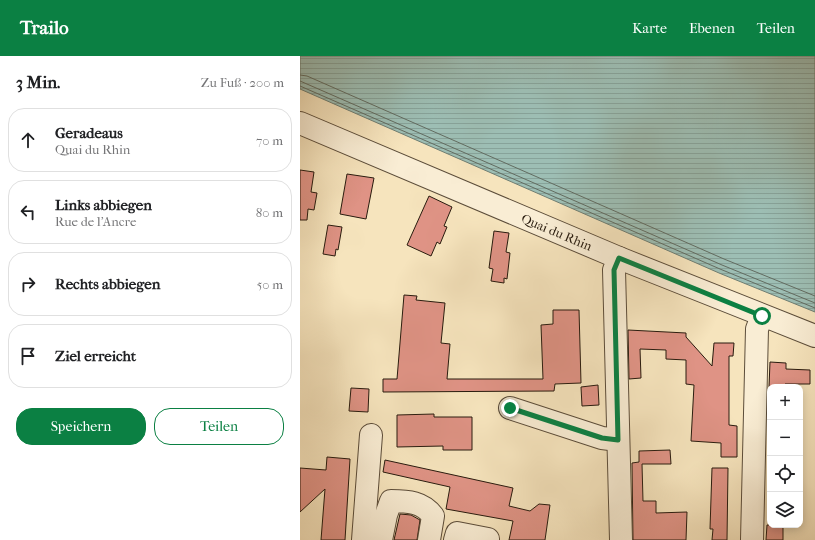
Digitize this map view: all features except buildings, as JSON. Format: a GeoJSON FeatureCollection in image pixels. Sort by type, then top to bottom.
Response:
{"type":"FeatureCollection","features":[{"type":"Feature","properties":{"kind":"street","name":"Quai du Rhin"},"geometry":{"type":"LineString","coordinates":[[300,123],[619,258],[815,336]]}},
{"type":"Feature","properties":{"kind":"street"},"geometry":{"type":"LineString","coordinates":[[619,258],[614,270],[620,540]]}},
{"type":"Feature","properties":{"kind":"street"},"geometry":{"type":"LineString","coordinates":[[752,540],[757,329],[762,316]]}},
{"type":"Feature","properties":{"kind":"street"},"geometry":{"type":"LineString","coordinates":[[510,408],[602,438],[618,440]]}},
{"type":"Feature","properties":{"kind":"street"},"geometry":{"type":"LineString","coordinates":[[363,540],[371,434]]}},
{"type":"Feature","properties":{"kind":"street"},"geometry":{"type":"LineString","coordinates":[[381,540],[386,515],[391,501],[407,501],[426,507],[433,516],[429,540]]}},
{"type":"Feature","properties":{"kind":"street"},"geometry":{"type":"LineString","coordinates":[[456,540],[457,533],[488,539]]}},
{"type":"Feature","properties":{"kind":"water"},"geometry":{"type":"Polygon","coordinates":[[[300,56],[815,56],[815,312],[719,273],[300,89],[300,56]]]}},
{"type":"Feature","properties":{"kind":"route"},"geometry":{"type":"LineString","coordinates":[[510,408],[602,438],[618,440],[614,270],[619,258],[762,316]]}}]}
